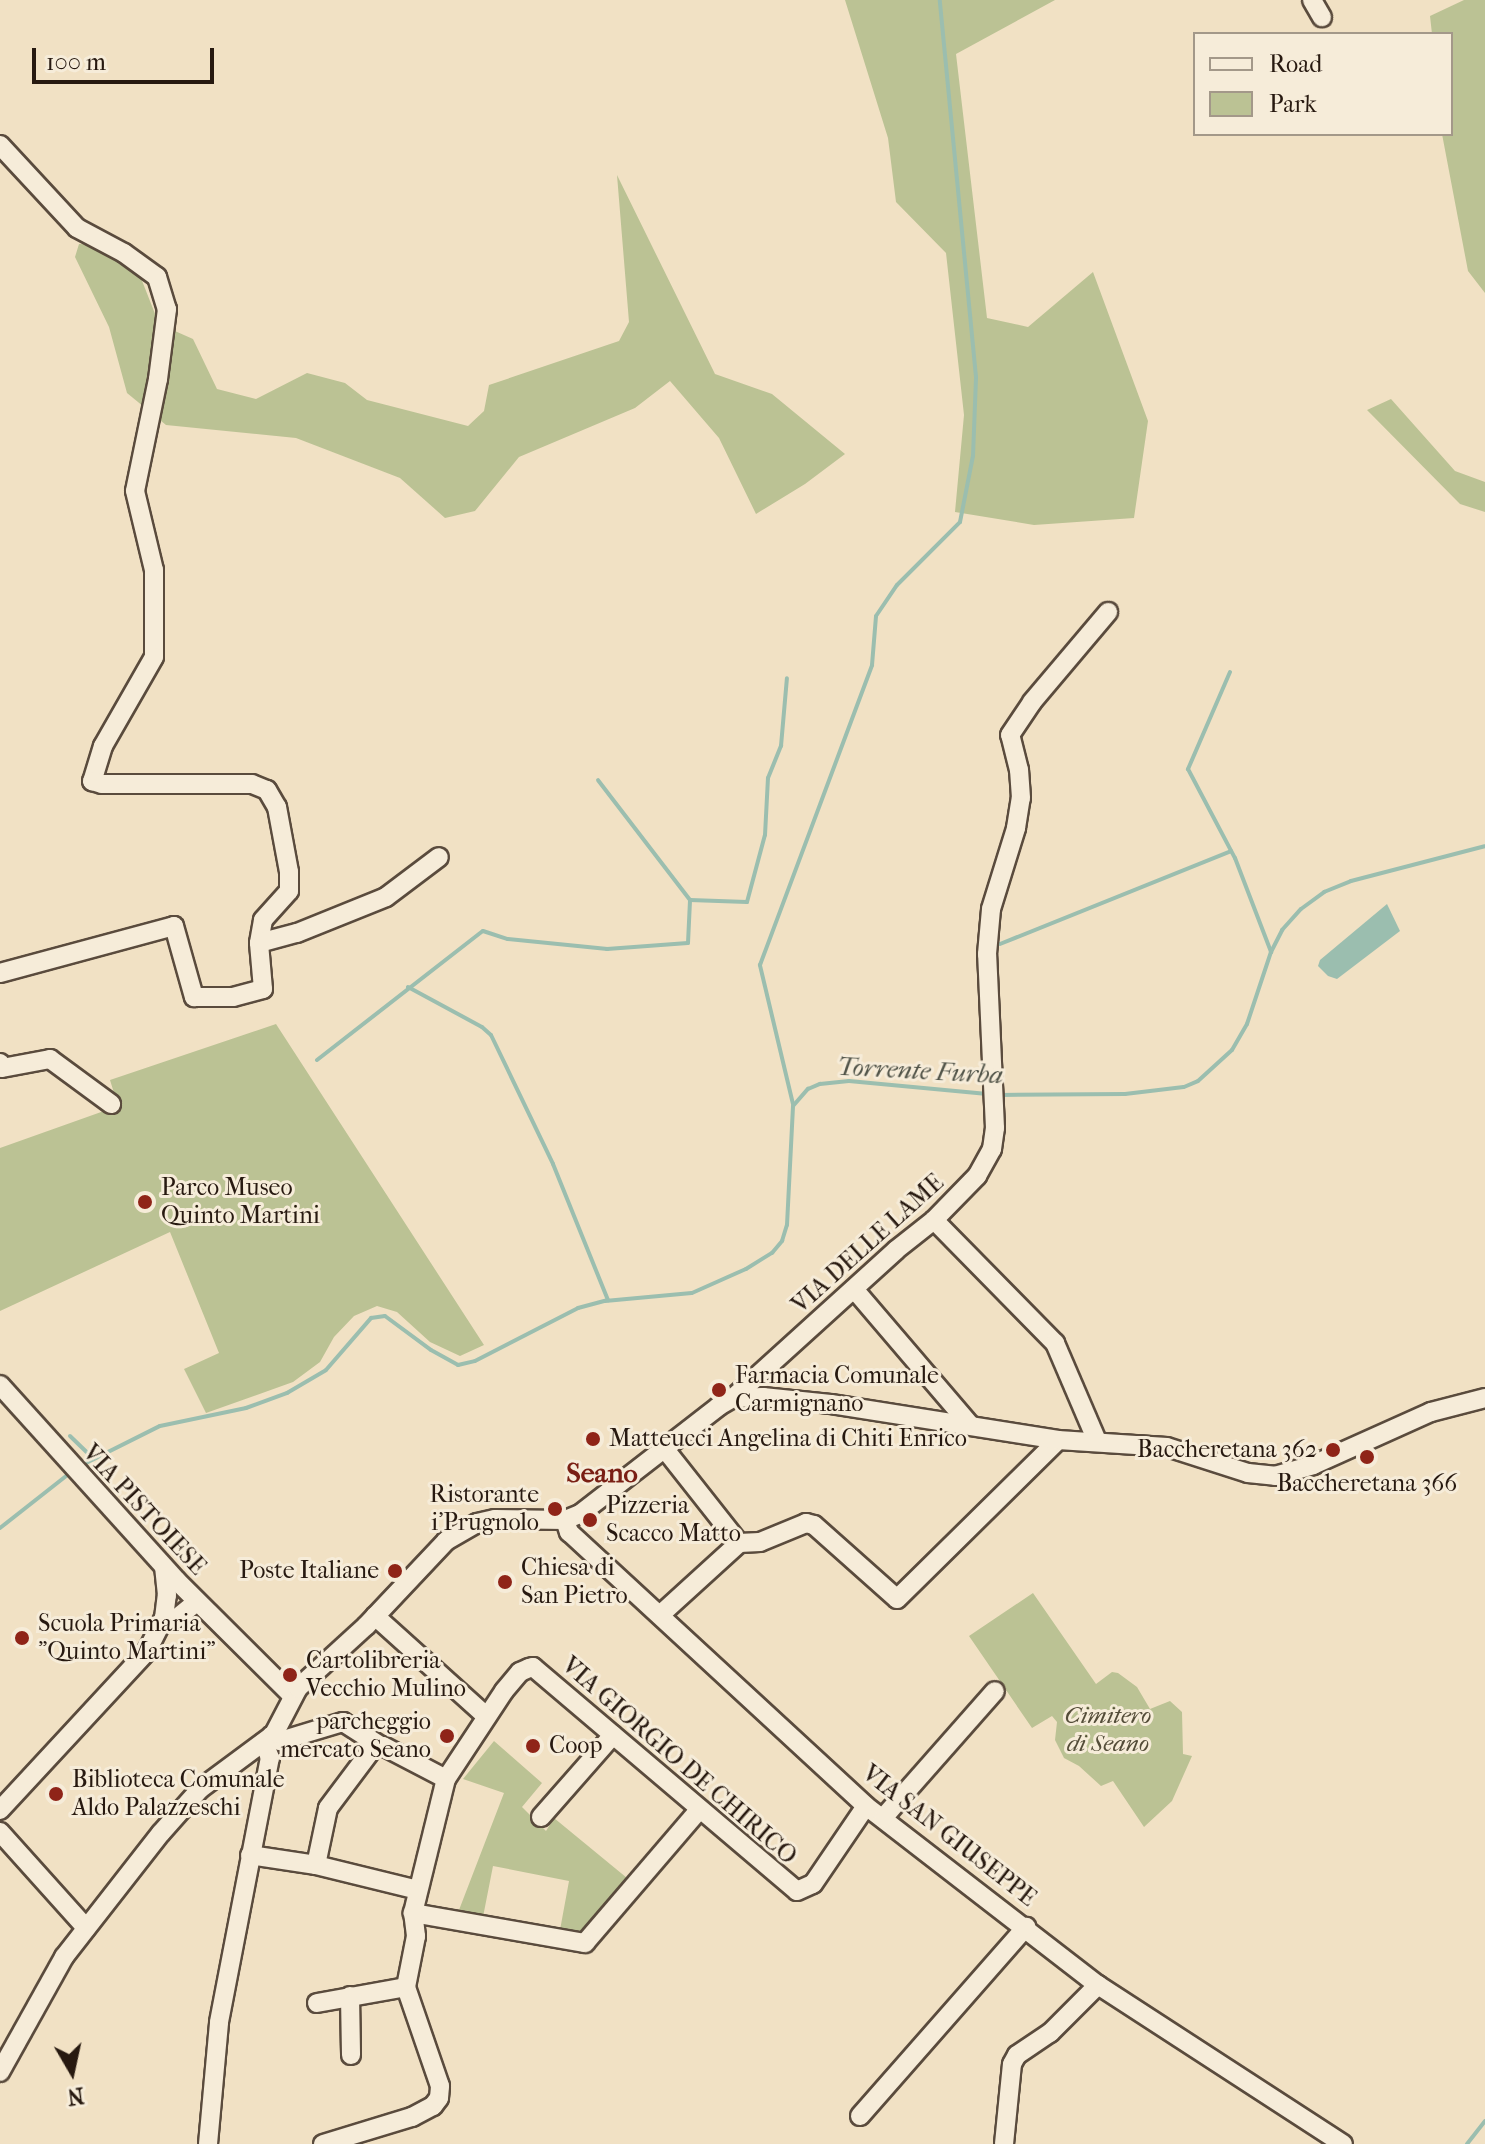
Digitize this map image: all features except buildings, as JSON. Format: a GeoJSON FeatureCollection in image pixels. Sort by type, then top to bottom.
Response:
{"type":"FeatureCollection","features":[{"type":"Feature","properties":{"kind":"street"},"geometry":{"type":"LineString","coordinates":[[1312,0],[1322,17]]}},
{"type":"Feature","properties":{"kind":"street"},"geometry":{"type":"LineString","coordinates":[[0,145],[29,172],[77,228],[124,253],[157,277],[167,309],[135,491],[154,570],[154,657],[103,746],[92,781],[102,784],[252,784],[267,790],[277,807],[289,872],[289,891],[263,920],[259,943],[263,989],[233,997],[194,997],[174,926],[0,973]]}},
{"type":"Feature","properties":{"kind":"street","name":"VIA DELLE LAME"},"geometry":{"type":"LineString","coordinates":[[566,1524],[733,1398],[934,1220],[977,1176],[992,1149],[995,1128],[990,1082],[987,954],[991,909],[1016,828],[1021,798],[1019,770],[1010,735],[1032,702],[1108,612]]}},
{"type":"Feature","properties":{"kind":"street"},"geometry":{"type":"LineString","coordinates":[[259,943],[297,933],[386,897],[439,857]]}},
{"type":"Feature","properties":{"kind":"street"},"geometry":{"type":"LineString","coordinates":[[0,1063],[2,1068],[50,1059],[111,1104]]}},
{"type":"Feature","properties":{"kind":"street"},"geometry":{"type":"LineString","coordinates":[[934,1220],[1055,1343],[1097,1441]]}},
{"type":"Feature","properties":{"kind":"street"},"geometry":{"type":"LineString","coordinates":[[854,1289],[970,1425]]}},
{"type":"Feature","properties":{"kind":"street","name":"VIA PISTOIESE"},"geometry":{"type":"LineString","coordinates":[[0,1385],[170,1574],[293,1696]]}},
{"type":"Feature","properties":{"kind":"street"},"geometry":{"type":"LineString","coordinates":[[733,1398],[763,1397],[831,1404],[1058,1440],[1185,1450],[1248,1473],[1275,1476],[1313,1465],[1431,1412],[1485,1398]]}},
{"type":"Feature","properties":{"kind":"street"},"geometry":{"type":"LineString","coordinates":[[660,1615],[739,1543],[760,1542],[806,1523],[814,1525],[897,1599],[1058,1440]]}},
{"type":"Feature","properties":{"kind":"street"},"geometry":{"type":"LineString","coordinates":[[664,1448],[739,1543]]}},
{"type":"Feature","properties":{"kind":"street"},"geometry":{"type":"LineString","coordinates":[[0,2072],[58,1967],[184,1805],[268,1739],[293,1696],[446,1541],[477,1523],[506,1518],[566,1524]]}},
{"type":"Feature","properties":{"kind":"street","name":"VIA SAN GIUSEPPE"},"geometry":{"type":"LineString","coordinates":[[566,1524],[866,1806],[1098,1985],[1343,2144]]}},
{"type":"Feature","properties":{"kind":"street"},"geometry":{"type":"LineString","coordinates":[[170,1574],[172,1622]]}},
{"type":"Feature","properties":{"kind":"street"},"geometry":{"type":"LineString","coordinates":[[147,1651],[164,1618],[170,1574]]}},
{"type":"Feature","properties":{"kind":"street"},"geometry":{"type":"LineString","coordinates":[[0,1810],[147,1651],[158,1643],[172,1622],[197,1602]]}},
{"type":"Feature","properties":{"kind":"street"},"geometry":{"type":"LineString","coordinates":[[375,1616],[486,1716]]}},
{"type":"Feature","properties":{"kind":"street","name":"VIA GIORGIO DE CHIRICO"},"geometry":{"type":"LineString","coordinates":[[406,1987],[416,1936],[413,1913],[446,1779],[486,1716],[520,1672],[533,1667],[797,1891],[813,1884],[866,1806]]}},
{"type":"Feature","properties":{"kind":"street"},"geometry":{"type":"LineString","coordinates":[[883,1818],[995,1691]]}},
{"type":"Feature","properties":{"kind":"street"},"geometry":{"type":"LineString","coordinates":[[268,1739],[280,1741],[343,1722],[376,1746],[446,1779]]}},
{"type":"Feature","properties":{"kind":"street"},"geometry":{"type":"LineString","coordinates":[[541,1817],[613,1735]]}},
{"type":"Feature","properties":{"kind":"street"},"geometry":{"type":"LineString","coordinates":[[208,2144],[219,2022],[270,1758],[268,1739]]}},
{"type":"Feature","properties":{"kind":"street"},"geometry":{"type":"LineString","coordinates":[[316,1865],[328,1808],[376,1746]]}},
{"type":"Feature","properties":{"kind":"street"},"geometry":{"type":"LineString","coordinates":[[413,1913],[585,1943],[699,1810]]}},
{"type":"Feature","properties":{"kind":"street"},"geometry":{"type":"LineString","coordinates":[[0,1832],[86,1928]]}},
{"type":"Feature","properties":{"kind":"street"},"geometry":{"type":"LineString","coordinates":[[250,1855],[316,1865],[418,1890]]}},
{"type":"Feature","properties":{"kind":"street"},"geometry":{"type":"LineString","coordinates":[[860,2116],[1026,1927]]}},
{"type":"Feature","properties":{"kind":"street"},"geometry":{"type":"LineString","coordinates":[[1004,2144],[1012,2064],[1017,2055],[1050,2033],[1098,1985]]}},
{"type":"Feature","properties":{"kind":"street"},"geometry":{"type":"LineString","coordinates":[[317,2003],[406,1987],[440,2086],[439,2098],[433,2106],[412,2117],[323,2144]]}},
{"type":"Feature","properties":{"kind":"street"},"geometry":{"type":"LineString","coordinates":[[350,1996],[351,2055]]}},
{"type":"Feature","properties":{"kind":"green space"},"geometry":{"type":"Polygon","coordinates":[[[845,0],[1055,0],[956,54],[987,318],[1028,327],[1093,272],[1148,421],[1134,518],[1034,525],[955,512],[964,415],[946,253],[896,202],[888,138],[845,0]]]}},
{"type":"Feature","properties":{"kind":"green space"},"geometry":{"type":"Polygon","coordinates":[[[1464,0],[1485,0],[1485,293],[1468,271],[1442,136],[1453,136],[1453,32],[1432,32],[1430,16],[1464,0]]]}},
{"type":"Feature","properties":{"kind":"green space"},"geometry":{"type":"Polygon","coordinates":[[[617,175],[715,374],[772,394],[845,454],[805,484],[756,514],[719,438],[670,381],[635,408],[519,457],[475,511],[445,518],[400,478],[296,438],[166,425],[127,393],[109,327],[75,257],[79,244],[101,245],[139,273],[159,324],[193,339],[217,389],[256,399],[307,373],[345,383],[367,400],[468,426],[484,411],[489,385],[619,341],[629,322],[617,175]]]}},
{"type":"Feature","properties":{"kind":"green space"},"geometry":{"type":"Polygon","coordinates":[[[1391,399],[1455,471],[1485,482],[1485,512],[1460,504],[1367,410],[1391,399]]]}},
{"type":"Feature","properties":{"kind":"green space","name":"Parco Museo Quinto Martini"},"geometry":{"type":"Polygon","coordinates":[[[276,1024],[484,1345],[460,1356],[430,1342],[397,1312],[377,1306],[354,1316],[334,1337],[320,1362],[293,1382],[206,1413],[184,1369],[219,1353],[170,1232],[0,1311],[0,1148],[118,1106],[110,1080],[276,1024]]]}},
{"type":"Feature","properties":{"kind":"green space","name":"Cimitero di Seano"},"geometry":{"type":"Polygon","coordinates":[[[1033,1593],[1096,1684],[1112,1672],[1118,1673],[1137,1687],[1150,1709],[1170,1701],[1182,1712],[1183,1754],[1192,1756],[1172,1801],[1144,1827],[1113,1781],[1101,1786],[1079,1766],[1064,1758],[1055,1740],[1057,1722],[1052,1716],[1032,1728],[969,1636],[1033,1593]]]}},
{"type":"Feature","properties":{"kind":"green space"},"geometry":{"type":"Polygon","coordinates":[[[494,1741],[542,1783],[522,1807],[546,1831],[554,1818],[627,1878],[582,1934],[560,1930],[569,1881],[493,1866],[483,1917],[459,1910],[504,1793],[463,1779],[494,1741]]]}},
{"type":"Feature","properties":{"kind":"shaded area"},"geometry":{"type":"Polygon","coordinates":[[[1387,904],[1400,931],[1337,979],[1328,976],[1318,966],[1320,960],[1387,904]]]}},
{"type":"Feature","properties":{"kind":"waterway"},"geometry":{"type":"LineString","coordinates":[[793,1104],[760,965],[872,665],[876,616],[897,585],[960,522],[973,456],[976,377],[940,0]]}},
{"type":"Feature","properties":{"kind":"waterway"},"geometry":{"type":"LineString","coordinates":[[1230,672],[1188,769],[1235,858],[1271,952]]}},
{"type":"Feature","properties":{"kind":"waterway"},"geometry":{"type":"LineString","coordinates":[[690,900],[747,902],[765,835],[768,778],[781,746],[787,678]]}},
{"type":"Feature","properties":{"kind":"waterway"},"geometry":{"type":"LineString","coordinates":[[317,1060],[483,931],[508,939],[607,949],[688,943],[690,900],[598,780]]}},
{"type":"Feature","properties":{"kind":"waterway","name":"Torrente Furba"},"geometry":{"type":"LineString","coordinates":[[1000,1095],[1125,1094],[1184,1087],[1198,1081],[1232,1050],[1247,1024],[1271,952],[1282,930],[1301,909],[1324,892],[1351,881],[1485,846]]}},
{"type":"Feature","properties":{"kind":"waterway"},"geometry":{"type":"LineString","coordinates":[[1000,944],[1231,851]]}},
{"type":"Feature","properties":{"kind":"waterway"},"geometry":{"type":"LineString","coordinates":[[408,987],[482,1027],[491,1035],[553,1164],[608,1300]]}},
{"type":"Feature","properties":{"kind":"waterway","name":"Torrente Furba"},"geometry":{"type":"LineString","coordinates":[[80,1466],[160,1426],[246,1408],[287,1393],[326,1370],[371,1318],[385,1316],[431,1350],[458,1365],[475,1361],[578,1308],[605,1301],[692,1293],[746,1269],[772,1253],[782,1241],[787,1225],[793,1106],[808,1089],[820,1084],[849,1081],[987,1094]]}},
{"type":"Feature","properties":{"kind":"waterway"},"geometry":{"type":"LineString","coordinates":[[70,1436],[93,1458]]}},
{"type":"Feature","properties":{"kind":"waterway","name":"Torrente Furba"},"geometry":{"type":"LineString","coordinates":[[0,1528],[70,1473]]}},
{"type":"Feature","properties":{"kind":"waterway"},"geometry":{"type":"LineString","coordinates":[[1467,2144],[1485,2121]]}},
{"type":"Feature","properties":{"kind":"place","name":"Parco Museo Quinto Martini"},"geometry":{"type":"Point","coordinates":[145,1202]}},
{"type":"Feature","properties":{"kind":"place","name":"Farmacia Comunale Carmignano"},"geometry":{"type":"Point","coordinates":[719,1390]}},
{"type":"Feature","properties":{"kind":"place","name":"Matteucci Angelina di Chiti Enrico"},"geometry":{"type":"Point","coordinates":[593,1439]}},
{"type":"Feature","properties":{"kind":"place","name":"Baccheretana 362"},"geometry":{"type":"Point","coordinates":[1333,1450]}},
{"type":"Feature","properties":{"kind":"place","name":"Baccheretana 366"},"geometry":{"type":"Point","coordinates":[1367,1457]}},
{"type":"Feature","properties":{"kind":"place","name":"Ristorante i'Prugnolo"},"geometry":{"type":"Point","coordinates":[555,1509]}},
{"type":"Feature","properties":{"kind":"place","name":"Pizzeria Scacco Matto"},"geometry":{"type":"Point","coordinates":[590,1520]}},
{"type":"Feature","properties":{"kind":"place","name":"Poste Italiane"},"geometry":{"type":"Point","coordinates":[395,1571]}},
{"type":"Feature","properties":{"kind":"place","name":"Chiesa di San Pietro"},"geometry":{"type":"Point","coordinates":[505,1582]}},
{"type":"Feature","properties":{"kind":"place","name":"Scuola Primaria \"Quinto Martini\""},"geometry":{"type":"Point","coordinates":[22,1638]}},
{"type":"Feature","properties":{"kind":"place","name":"Cartolibreria Vecchio Mulino"},"geometry":{"type":"Point","coordinates":[290,1675]}},
{"type":"Feature","properties":{"kind":"place","name":"parcheggio mercato Seano"},"geometry":{"type":"Point","coordinates":[447,1736]}},
{"type":"Feature","properties":{"kind":"place","name":"Coop"},"geometry":{"type":"Point","coordinates":[533,1746]}},
{"type":"Feature","properties":{"kind":"place","name":"Biblioteca Comunale Aldo Palazzeschi"},"geometry":{"type":"Point","coordinates":[56,1794]}},
{"type":"Feature","properties":{"kind":"district","name":"Seano"},"geometry":{"type":"Point","coordinates":[602,1473]}}]}
